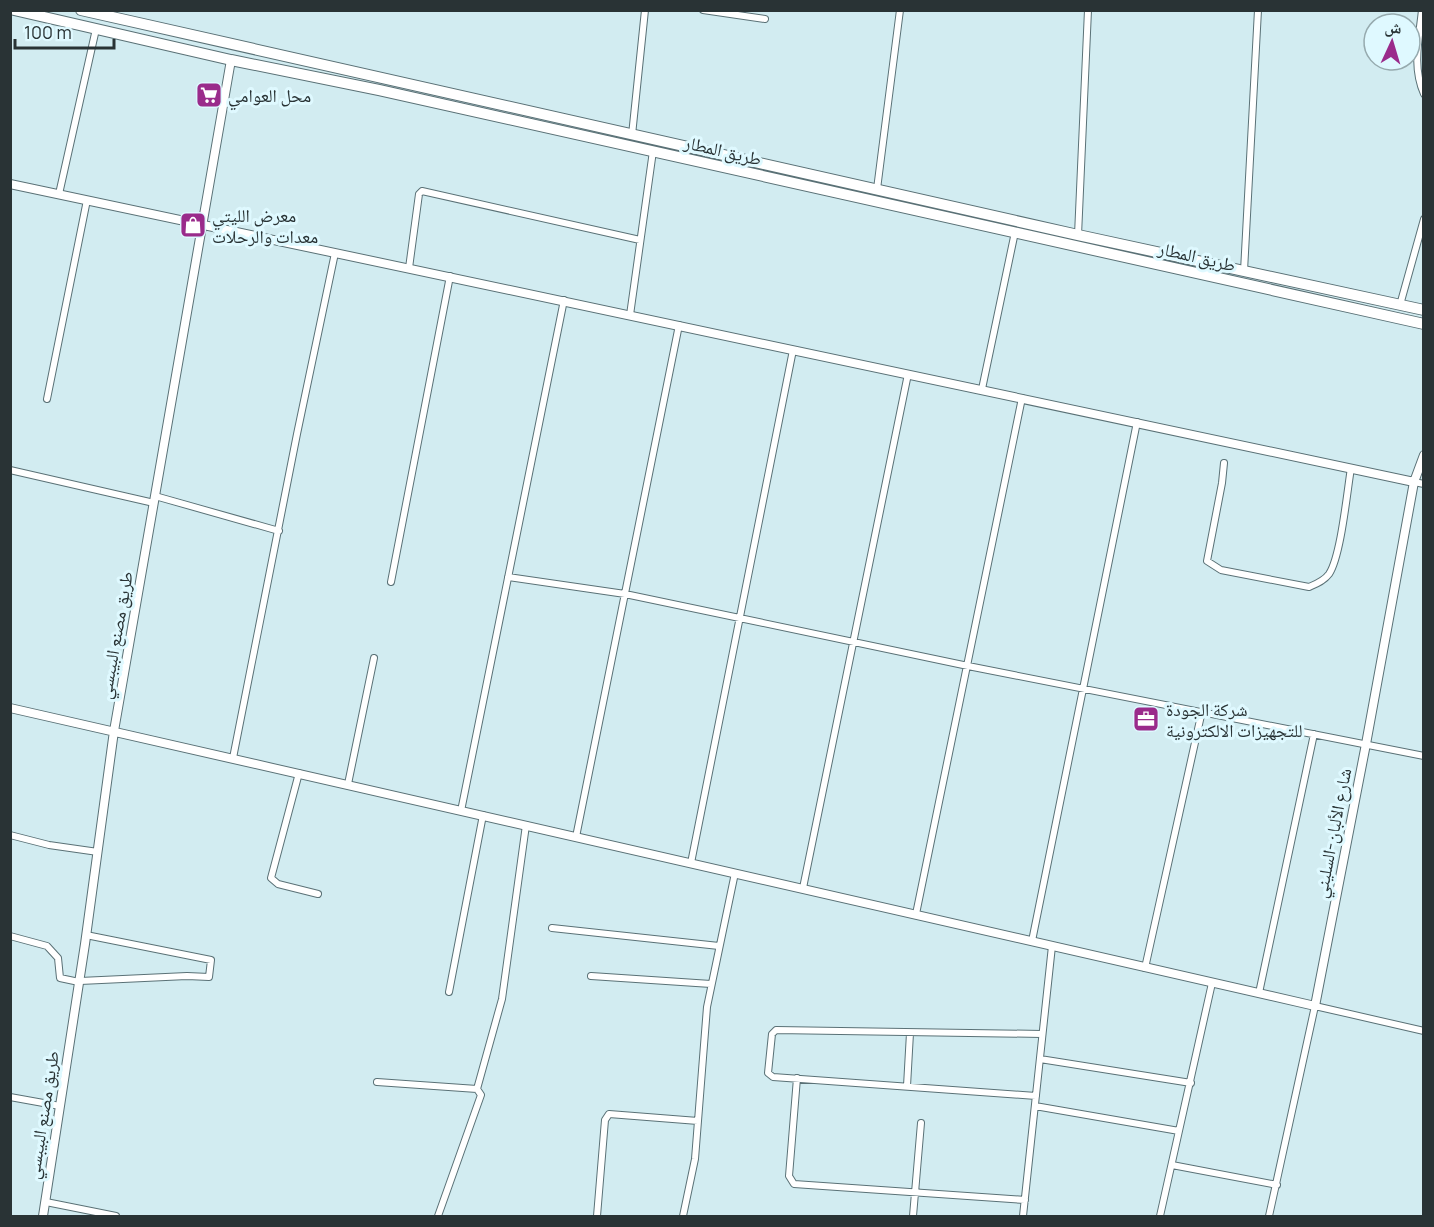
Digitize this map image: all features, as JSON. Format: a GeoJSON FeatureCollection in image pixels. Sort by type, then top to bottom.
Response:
{"type":"FeatureCollection","features":[{"type":"Feature","properties":{"kind":"highway","name":"طريق المطار"},"geometry":{"type":"LineString","coordinates":[[14,10],[535,126],[943,210],[1078,235],[1424,310]]}},
{"type":"Feature","properties":{"kind":"highway","name":"طريق المطار"},"geometry":{"type":"LineString","coordinates":[[81,10],[877,189],[1014,232],[1424,324]]}},
{"type":"Feature","properties":{"kind":"highway"},"geometry":{"type":"LineString","coordinates":[[535,126],[536,113]]}},
{"type":"Feature","properties":{"kind":"street"},"geometry":{"type":"LineString","coordinates":[[633,135],[645,10]]}},
{"type":"Feature","properties":{"kind":"street"},"geometry":{"type":"LineString","coordinates":[[703,10],[765,19]]}},
{"type":"Feature","properties":{"kind":"street"},"geometry":{"type":"LineString","coordinates":[[877,189],[900,10]]}},
{"type":"Feature","properties":{"kind":"street"},"geometry":{"type":"LineString","coordinates":[[1078,235],[1088,10]]}},
{"type":"Feature","properties":{"kind":"street"},"geometry":{"type":"LineString","coordinates":[[1244,271],[1258,10]]}},
{"type":"Feature","properties":{"kind":"street"},"geometry":{"type":"LineString","coordinates":[[1422,10],[1416,63],[1424,94]]}},
{"type":"Feature","properties":{"kind":"street"},"geometry":{"type":"LineString","coordinates":[[59,194],[96,29]]}},
{"type":"Feature","properties":{"kind":"street","name":"طريق مصنع البيبسي"},"geometry":{"type":"LineString","coordinates":[[43,1216],[86,935],[114,731],[231,60]]}},
{"type":"Feature","properties":{"kind":"street"},"geometry":{"type":"LineString","coordinates":[[630,315],[653,151]]}},
{"type":"Feature","properties":{"kind":"street"},"geometry":{"type":"LineString","coordinates":[[10,184],[1424,484]]}},
{"type":"Feature","properties":{"kind":"street"},"geometry":{"type":"LineString","coordinates":[[409,268],[419,194],[422,191],[640,240]]}},
{"type":"Feature","properties":{"kind":"street"},"geometry":{"type":"LineString","coordinates":[[47,399],[87,200]]}},
{"type":"Feature","properties":{"kind":"street"},"geometry":{"type":"LineString","coordinates":[[1400,305],[1424,219]]}},
{"type":"Feature","properties":{"kind":"street"},"geometry":{"type":"LineString","coordinates":[[982,389],[1014,232]]}},
{"type":"Feature","properties":{"kind":"street"},"geometry":{"type":"LineString","coordinates":[[233,758],[335,253]]}},
{"type":"Feature","properties":{"kind":"street"},"geometry":{"type":"LineString","coordinates":[[391,582],[450,276]]}},
{"type":"Feature","properties":{"kind":"street"},"geometry":{"type":"LineString","coordinates":[[462,811],[564,300]]}},
{"type":"Feature","properties":{"kind":"street"},"geometry":{"type":"LineString","coordinates":[[576,837],[679,325]]}},
{"type":"Feature","properties":{"kind":"street"},"geometry":{"type":"LineString","coordinates":[[691,863],[793,350]]}},
{"type":"Feature","properties":{"kind":"street"},"geometry":{"type":"LineString","coordinates":[[803,888],[908,374]]}},
{"type":"Feature","properties":{"kind":"street"},"geometry":{"type":"LineString","coordinates":[[916,914],[1022,398]]}},
{"type":"Feature","properties":{"kind":"street"},"geometry":{"type":"LineString","coordinates":[[1032,941],[1137,422]]}},
{"type":"Feature","properties":{"kind":"street","name":"شارع الألبان-السليني"},"geometry":{"type":"LineString","coordinates":[[1269,1216],[1315,1006],[1414,482],[1424,455]]}},
{"type":"Feature","properties":{"kind":"street"},"geometry":{"type":"LineString","coordinates":[[1224,463],[1207,561],[1221,570],[1309,587],[1319,583],[1328,575],[1336,558],[1351,468]]}},
{"type":"Feature","properties":{"kind":"street"},"geometry":{"type":"LineString","coordinates":[[10,470],[155,499],[279,531]]}},
{"type":"Feature","properties":{"kind":"street"},"geometry":{"type":"LineString","coordinates":[[508,577],[625,594],[968,666],[1424,756]]}},
{"type":"Feature","properties":{"kind":"street"},"geometry":{"type":"LineString","coordinates":[[348,784],[374,658]]}},
{"type":"Feature","properties":{"kind":"street"},"geometry":{"type":"LineString","coordinates":[[10,708],[1424,1031]]}},
{"type":"Feature","properties":{"kind":"street"},"geometry":{"type":"LineString","coordinates":[[1145,968],[1202,711]]}},
{"type":"Feature","properties":{"kind":"street"},"geometry":{"type":"LineString","coordinates":[[1259,993],[1314,734]]}},
{"type":"Feature","properties":{"kind":"street"},"geometry":{"type":"LineString","coordinates":[[299,773],[271,878],[278,884],[318,894]]}},
{"type":"Feature","properties":{"kind":"street"},"geometry":{"type":"LineString","coordinates":[[449,992],[483,815]]}},
{"type":"Feature","properties":{"kind":"street"},"geometry":{"type":"LineString","coordinates":[[438,1216],[481,1095],[477,1089],[502,999],[526,825]]}},
{"type":"Feature","properties":{"kind":"street"},"geometry":{"type":"LineString","coordinates":[[10,835],[49,845],[98,852]]}},
{"type":"Feature","properties":{"kind":"street"},"geometry":{"type":"LineString","coordinates":[[683,1216],[693,1175],[707,1007],[735,873]]}},
{"type":"Feature","properties":{"kind":"street"},"geometry":{"type":"LineString","coordinates":[[552,928],[720,946]]}},
{"type":"Feature","properties":{"kind":"street"},"geometry":{"type":"LineString","coordinates":[[10,936],[47,946],[58,958],[60,978],[79,982],[188,976],[209,977],[211,960],[86,935]]}},
{"type":"Feature","properties":{"kind":"street"},"geometry":{"type":"LineString","coordinates":[[1023,1216],[1052,946]]}},
{"type":"Feature","properties":{"kind":"street"},"geometry":{"type":"LineString","coordinates":[[591,976],[711,984]]}},
{"type":"Feature","properties":{"kind":"street"},"geometry":{"type":"LineString","coordinates":[[1160,1216],[1212,984]]}},
{"type":"Feature","properties":{"kind":"street"},"geometry":{"type":"LineString","coordinates":[[1036,1096],[773,1077],[768,1073],[774,1031],[1042,1034]]}},
{"type":"Feature","properties":{"kind":"street"},"geometry":{"type":"LineString","coordinates":[[907,1086],[910,1033]]}},
{"type":"Feature","properties":{"kind":"street"},"geometry":{"type":"LineString","coordinates":[[1040,1059],[1191,1083]]}},
{"type":"Feature","properties":{"kind":"street"},"geometry":{"type":"LineString","coordinates":[[797,1078],[789,1180],[797,1185],[1025,1200]]}},
{"type":"Feature","properties":{"kind":"street"},"geometry":{"type":"LineString","coordinates":[[377,1082],[477,1089]]}},
{"type":"Feature","properties":{"kind":"street"},"geometry":{"type":"LineString","coordinates":[[10,1097],[60,1106]]}},
{"type":"Feature","properties":{"kind":"street"},"geometry":{"type":"LineString","coordinates":[[1035,1106],[1179,1131]]}},
{"type":"Feature","properties":{"kind":"street"},"geometry":{"type":"LineString","coordinates":[[597,1216],[605,1120],[609,1114],[698,1121]]}},
{"type":"Feature","properties":{"kind":"street"},"geometry":{"type":"LineString","coordinates":[[913,1216],[921,1123]]}},
{"type":"Feature","properties":{"kind":"street"},"geometry":{"type":"LineString","coordinates":[[1172,1165],[1277,1185]]}},
{"type":"Feature","properties":{"kind":"street"},"geometry":{"type":"LineString","coordinates":[[46,1202],[116,1216]]}},
{"type":"Feature","properties":{"kind":"place","name":"محل العوامي"},"geometry":{"type":"Point","coordinates":[209,95]}},
{"type":"Feature","properties":{"kind":"place","name":"معرض الليتي معدات والرحلات"},"geometry":{"type":"Point","coordinates":[193,225]}},
{"type":"Feature","properties":{"kind":"place","name":"شركة الجودة للتجهيزات الالكترونية"},"geometry":{"type":"Point","coordinates":[1146,719]}}]}
